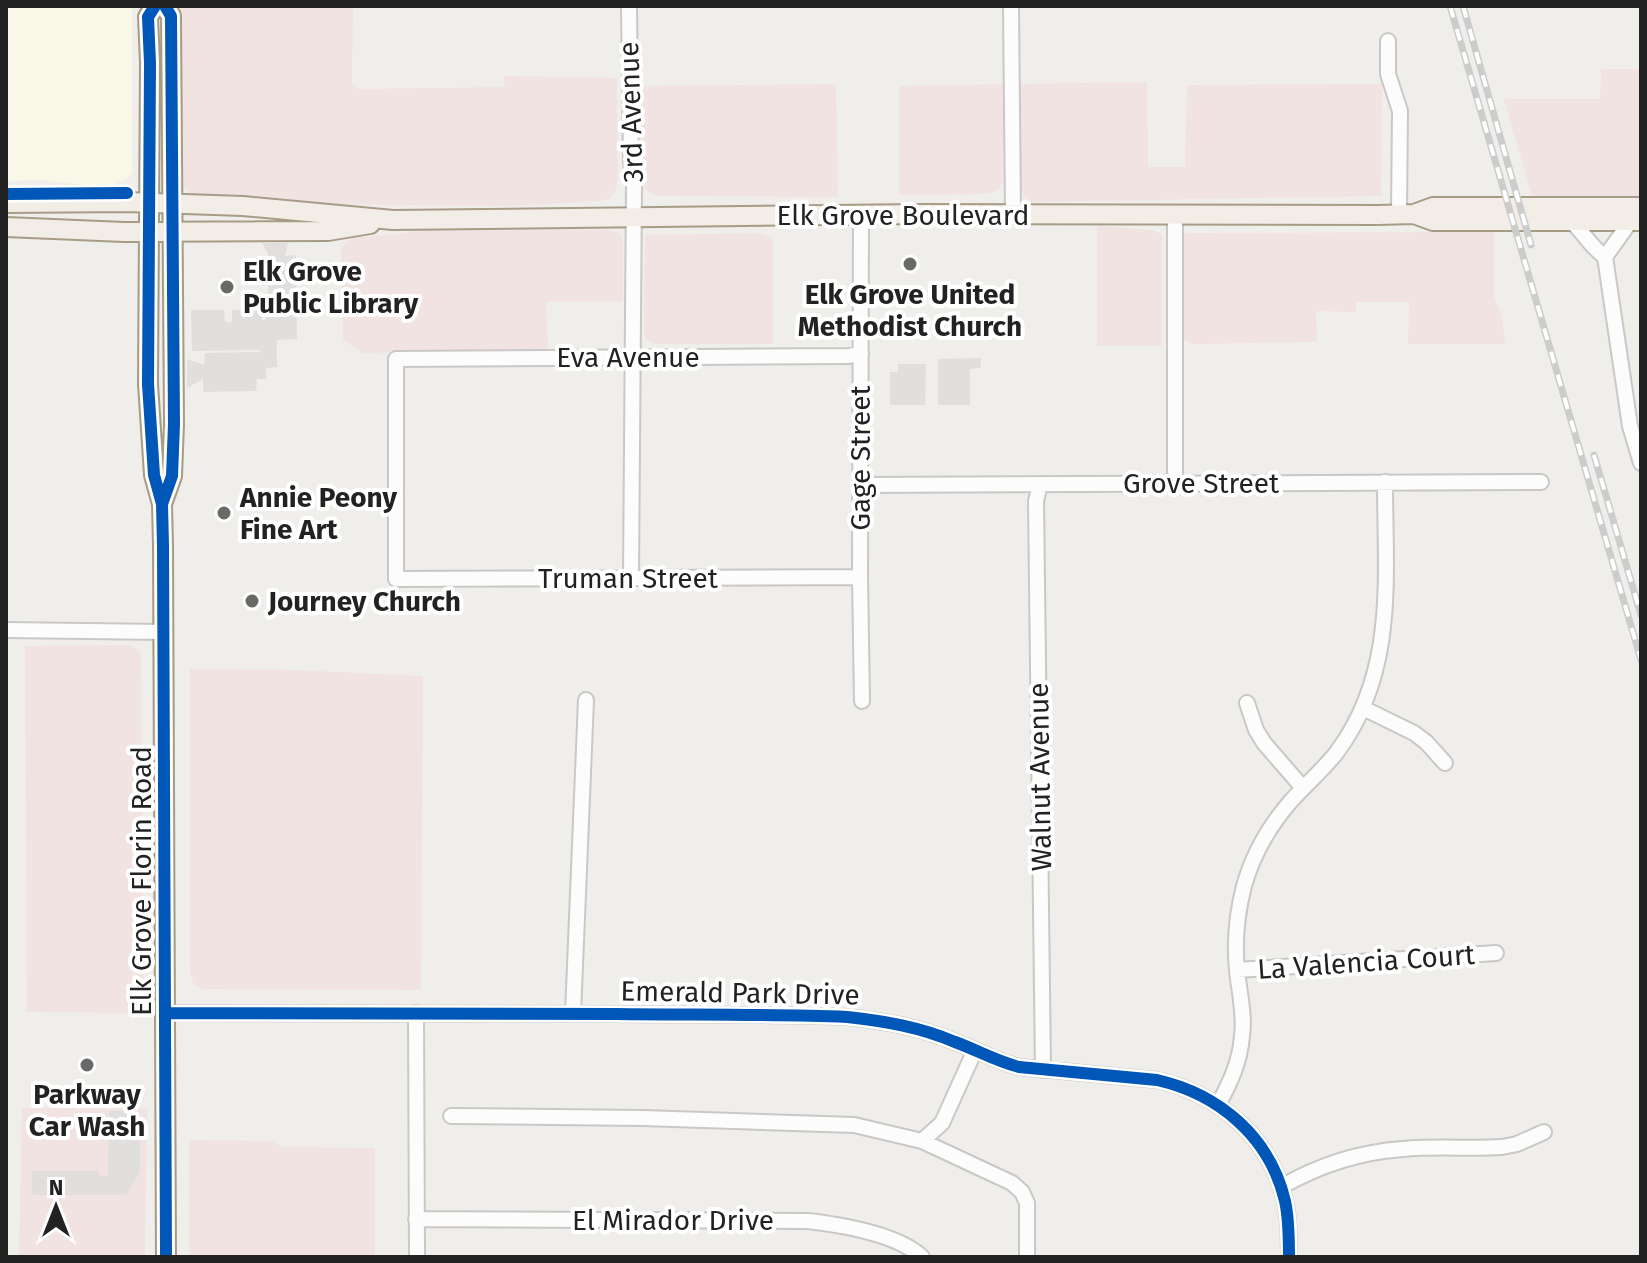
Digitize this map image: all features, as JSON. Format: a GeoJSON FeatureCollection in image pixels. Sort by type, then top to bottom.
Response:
{"type":"FeatureCollection","features":[{"type":"Feature","properties":{"kind":"main road","name":"Elk Grove Florin Road"},"geometry":{"type":"LineString","coordinates":[[155,6],[148,17],[148,384],[154,475],[162,504],[165,632],[166,1257]]}},
{"type":"Feature","properties":{"kind":"main road","name":"Elk Grove Florin Road"},"geometry":{"type":"LineString","coordinates":[[162,504],[172,476],[174,424],[171,16],[165,6]]}},
{"type":"Feature","properties":{"kind":"main road","name":"Elk Grove Boulevard"},"geometry":{"type":"LineString","coordinates":[[6,203],[148,203],[281,208],[393,220],[1406,214],[1433,207],[1602,207],[1637,217]]}},
{"type":"Feature","properties":{"kind":"main road"},"geometry":{"type":"LineString","coordinates":[[1568,221],[1575,214],[1594,214],[1602,207]]}},
{"type":"Feature","properties":{"kind":"main road","name":"Elk Grove Boulevard"},"geometry":{"type":"LineString","coordinates":[[1406,214],[1433,221],[1568,221],[1637,217]]}},
{"type":"Feature","properties":{"kind":"main road","name":"Elk Grove Boulevard"},"geometry":{"type":"LineString","coordinates":[[6,227],[148,232],[328,231],[393,220]]}},
{"type":"Feature","properties":{"kind":"street","name":"3rd Avenue"},"geometry":{"type":"LineString","coordinates":[[629,6],[634,185],[631,578]]}},
{"type":"Feature","properties":{"kind":"street"},"geometry":{"type":"LineString","coordinates":[[1011,6],[1013,214]]}},
{"type":"Feature","properties":{"kind":"street"},"geometry":{"type":"LineString","coordinates":[[1388,41],[1388,74],[1400,111],[1406,214]]}},
{"type":"Feature","properties":{"kind":"street"},"geometry":{"type":"LineString","coordinates":[[1175,214],[1175,483]]}},
{"type":"Feature","properties":{"kind":"street","name":"Gage Street"},"geometry":{"type":"LineString","coordinates":[[861,215],[862,701]]}},
{"type":"Feature","properties":{"kind":"street"},"geometry":{"type":"LineString","coordinates":[[1605,257],[1637,217]]}},
{"type":"Feature","properties":{"kind":"street"},"geometry":{"type":"LineString","coordinates":[[1568,221],[1584,233],[1595,250],[1605,257],[1630,426],[1641,463]]}},
{"type":"Feature","properties":{"kind":"street","name":"Eva Avenue"},"geometry":{"type":"LineString","coordinates":[[396,579],[396,359],[849,356],[861,353]]}},
{"type":"Feature","properties":{"kind":"street"},"geometry":{"type":"LineString","coordinates":[[1218,1105],[1233,1075],[1242,1036],[1236,937],[1237,918],[1249,872],[1269,830],[1337,751],[1363,708],[1375,675],[1385,605],[1385,482]]}},
{"type":"Feature","properties":{"kind":"street","name":"Grove Street"},"geometry":{"type":"LineString","coordinates":[[860,485],[1541,482]]}},
{"type":"Feature","properties":{"kind":"street","name":"Walnut Avenue"},"geometry":{"type":"LineString","coordinates":[[1040,484],[1036,501],[1043,1070]]}},
{"type":"Feature","properties":{"kind":"street","name":"Truman Street"},"geometry":{"type":"LineString","coordinates":[[396,579],[860,577]]}},
{"type":"Feature","properties":{"kind":"street"},"geometry":{"type":"LineString","coordinates":[[6,630],[165,632]]}},
{"type":"Feature","properties":{"kind":"street"},"geometry":{"type":"LineString","coordinates":[[573,1014],[586,700]]}},
{"type":"Feature","properties":{"kind":"street"},"geometry":{"type":"LineString","coordinates":[[1247,703],[1264,743],[1303,788]]}},
{"type":"Feature","properties":{"kind":"street"},"geometry":{"type":"LineString","coordinates":[[1363,708],[1414,733],[1445,763]]}},
{"type":"Feature","properties":{"kind":"street","name":"La Valencia Court"},"geometry":{"type":"LineString","coordinates":[[1237,970],[1496,953]]}},
{"type":"Feature","properties":{"kind":"street","name":"Emerald Park Drive"},"geometry":{"type":"LineString","coordinates":[[166,1013],[847,1017],[919,1029],[1019,1067],[1157,1080],[1189,1089],[1218,1105],[1254,1138],[1281,1187],[1288,1220],[1289,1257]]}},
{"type":"Feature","properties":{"kind":"street"},"geometry":{"type":"LineString","coordinates":[[416,1013],[417,1257]]}},
{"type":"Feature","properties":{"kind":"street"},"geometry":{"type":"LineString","coordinates":[[922,1141],[942,1123],[975,1050]]}},
{"type":"Feature","properties":{"kind":"street"},"geometry":{"type":"LineString","coordinates":[[451,1116],[854,1125],[922,1141],[1012,1183],[1022,1192],[1027,1203],[1027,1257]]}},
{"type":"Feature","properties":{"kind":"street"},"geometry":{"type":"LineString","coordinates":[[1281,1187],[1331,1163],[1367,1153],[1502,1147],[1544,1132]]}},
{"type":"Feature","properties":{"kind":"street","name":"El Mirador Drive"},"geometry":{"type":"LineString","coordinates":[[416,1219],[808,1221],[866,1232],[903,1245],[922,1257]]}},
{"type":"Feature","properties":{"kind":"shaded area"},"geometry":{"type":"Polygon","coordinates":[[[6,6],[132,6],[132,173],[124,180],[112,186],[39,180],[6,181],[6,6]]]}},
{"type":"Feature","properties":{"kind":"shaded area"},"geometry":{"type":"Polygon","coordinates":[[[179,6],[353,6],[352,83],[358,89],[505,87],[503,76],[617,78],[616,189],[611,198],[600,201],[507,206],[310,204],[289,199],[199,196],[188,192],[182,186],[180,176],[179,6]]]}},
{"type":"Feature","properties":{"kind":"shaded area"},"geometry":{"type":"Polygon","coordinates":[[[1601,69],[1641,69],[1641,203],[1533,200],[1504,99],[1600,99],[1601,69]]]}},
{"type":"Feature","properties":{"kind":"shaded area"},"geometry":{"type":"Polygon","coordinates":[[[1147,82],[1148,167],[1185,167],[1187,85],[1382,84],[1381,196],[1032,202],[1021,191],[1020,123],[1003,124],[1003,181],[999,189],[985,194],[899,195],[899,86],[1147,82]]]}},
{"type":"Feature","properties":{"kind":"shaded area"},"geometry":{"type":"Polygon","coordinates":[[[836,84],[838,197],[659,196],[644,188],[641,177],[640,86],[836,84]]]}},
{"type":"Feature","properties":{"kind":"shaded area"},"geometry":{"type":"Polygon","coordinates":[[[1097,226],[1153,230],[1162,235],[1162,346],[1097,346],[1097,226]]]}},
{"type":"Feature","properties":{"kind":"shaded area"},"geometry":{"type":"Polygon","coordinates":[[[428,229],[617,232],[623,240],[623,301],[546,302],[548,349],[362,353],[343,340],[341,248],[352,237],[428,229]]]}},
{"type":"Feature","properties":{"kind":"shaded area"},"geometry":{"type":"Polygon","coordinates":[[[1494,232],[1494,296],[1502,316],[1505,344],[1408,344],[1409,302],[1356,302],[1356,312],[1316,311],[1317,342],[1192,344],[1184,338],[1182,236],[1185,233],[1494,232]]]}},
{"type":"Feature","properties":{"kind":"shaded area"},"geometry":{"type":"Polygon","coordinates":[[[760,233],[773,238],[773,344],[654,344],[648,341],[644,334],[645,235],[760,233]]]}},
{"type":"Feature","properties":{"kind":"shaded area"},"geometry":{"type":"Polygon","coordinates":[[[262,243],[288,243],[285,256],[296,255],[297,339],[277,340],[277,367],[266,368],[266,379],[257,379],[256,391],[203,392],[203,379],[187,388],[187,359],[204,365],[205,353],[261,352],[192,351],[191,310],[224,310],[225,322],[232,322],[232,310],[262,310],[262,320],[265,320],[268,308],[268,253],[262,243]]]}},
{"type":"Feature","properties":{"kind":"shaded area"},"geometry":{"type":"Polygon","coordinates":[[[981,358],[981,368],[970,369],[970,405],[938,405],[938,359],[981,358]]]}},
{"type":"Feature","properties":{"kind":"shaded area"},"geometry":{"type":"Polygon","coordinates":[[[898,364],[926,364],[925,405],[890,405],[890,372],[898,372],[898,364]]]}},
{"type":"Feature","properties":{"kind":"shaded area"},"geometry":{"type":"Polygon","coordinates":[[[132,645],[141,655],[144,1013],[27,1012],[25,646],[132,645]]]}},
{"type":"Feature","properties":{"kind":"shaded area"},"geometry":{"type":"Polygon","coordinates":[[[190,669],[423,676],[421,990],[204,989],[194,985],[190,974],[190,669]]]}},
{"type":"Feature","properties":{"kind":"shaded area"},"geometry":{"type":"Polygon","coordinates":[[[22,1108],[147,1109],[145,1257],[19,1257],[22,1108]]]}},
{"type":"Feature","properties":{"kind":"shaded area"},"geometry":{"type":"Polygon","coordinates":[[[109,1111],[140,1111],[140,1172],[126,1195],[32,1195],[32,1171],[99,1171],[99,1176],[108,1176],[109,1111]]]}},
{"type":"Feature","properties":{"kind":"shaded area"},"geometry":{"type":"Polygon","coordinates":[[[189,1140],[271,1141],[282,1147],[375,1148],[375,1257],[189,1257],[189,1140]]]}},
{"type":"Feature","properties":{"kind":"railway"},"geometry":{"type":"LineString","coordinates":[[1450,6],[1641,660]]}},
{"type":"Feature","properties":{"kind":"railway"},"geometry":{"type":"LineString","coordinates":[[1463,6],[1531,245]]}},
{"type":"Feature","properties":{"kind":"railway"},"geometry":{"type":"LineString","coordinates":[[1594,455],[1641,615]]}},
{"type":"Feature","properties":{"kind":"cycle path"},"geometry":{"type":"LineString","coordinates":[[155,6],[148,17],[148,384],[154,475],[162,504],[163,546],[166,1257]]}},
{"type":"Feature","properties":{"kind":"cycle path"},"geometry":{"type":"LineString","coordinates":[[162,504],[172,476],[174,424],[171,16],[165,6]]}},
{"type":"Feature","properties":{"kind":"cycle path"},"geometry":{"type":"LineString","coordinates":[[6,194],[127,193]]}},
{"type":"Feature","properties":{"kind":"cycle path"},"geometry":{"type":"LineString","coordinates":[[166,1013],[847,1017],[929,1032],[1019,1067],[1157,1080],[1201,1096],[1239,1122],[1254,1138],[1278,1178],[1285,1201],[1289,1257]]}},
{"type":"Feature","properties":{"kind":"place","name":"Elk Grove United Methodist Church"},"geometry":{"type":"Point","coordinates":[910,264]}},
{"type":"Feature","properties":{"kind":"place","name":"Elk Grove Public Library"},"geometry":{"type":"Point","coordinates":[227,287]}},
{"type":"Feature","properties":{"kind":"place","name":"Annie Peony Fine Art"},"geometry":{"type":"Point","coordinates":[224,513]}},
{"type":"Feature","properties":{"kind":"place","name":"Journey Church"},"geometry":{"type":"Point","coordinates":[252,601]}},
{"type":"Feature","properties":{"kind":"place","name":"Parkway Car Wash"},"geometry":{"type":"Point","coordinates":[87,1065]}}]}
